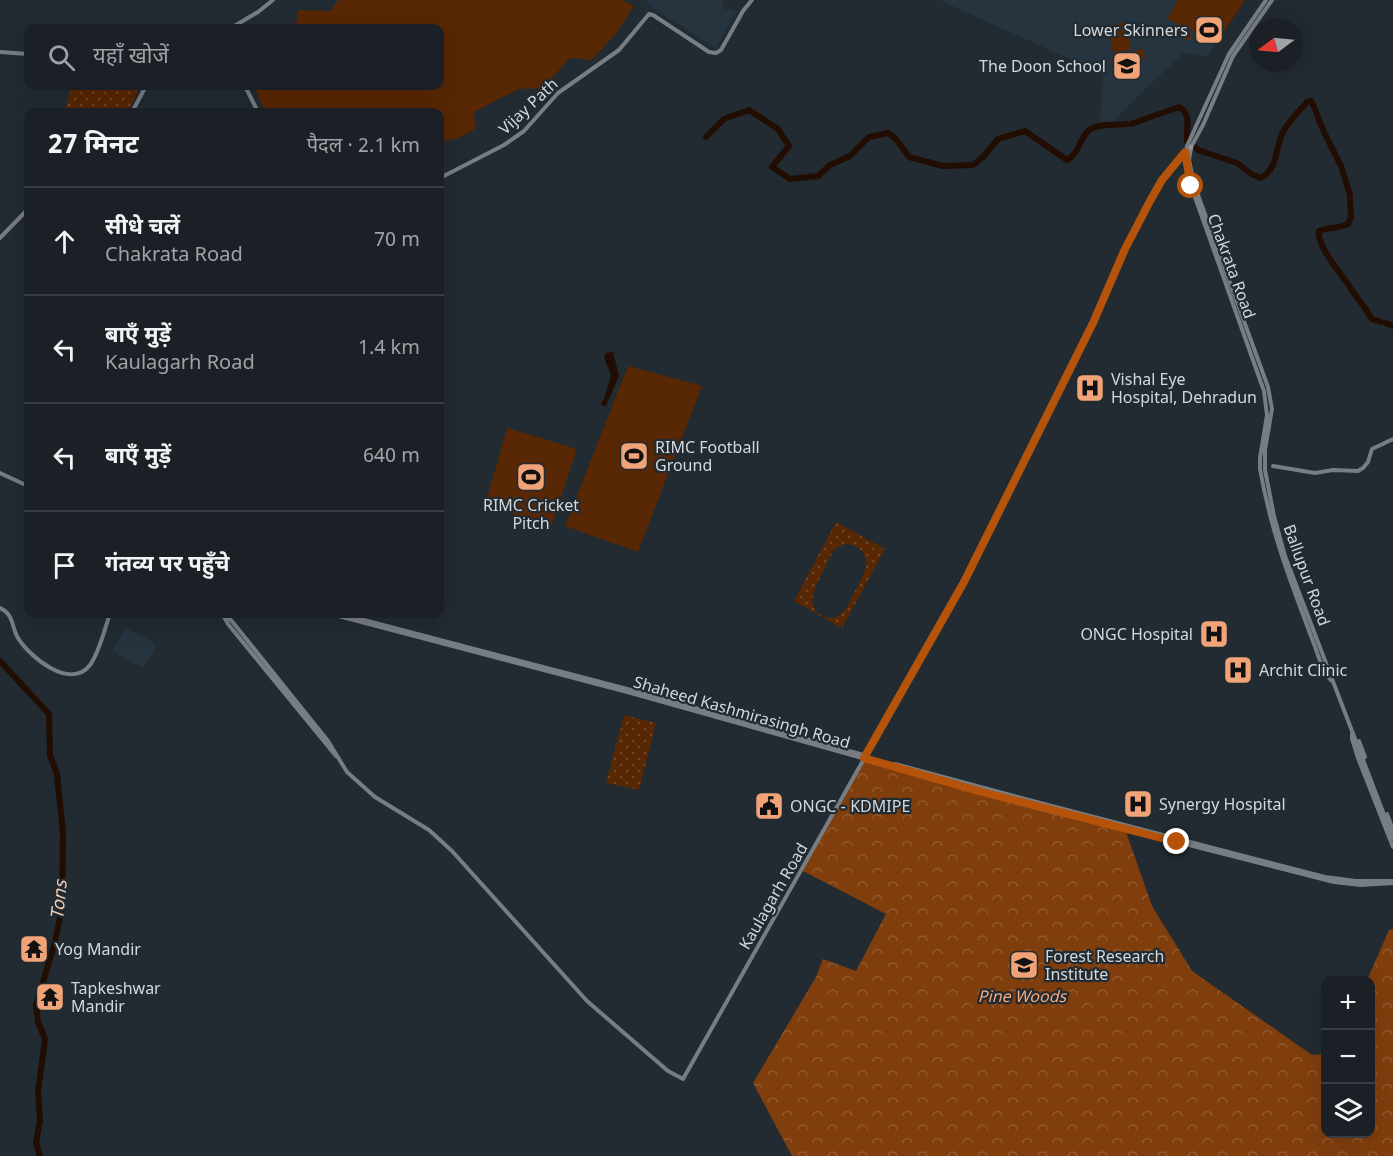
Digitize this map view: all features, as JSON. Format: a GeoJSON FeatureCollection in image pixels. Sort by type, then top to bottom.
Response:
{"type":"FeatureCollection","features":[{"type":"Feature","properties":{"kind":"street"},"geometry":{"type":"LineString","coordinates":[[237,24],[273,0]]}},
{"type":"Feature","properties":{"kind":"street","name":"Vijay Path"},"geometry":{"type":"LineString","coordinates":[[444,176],[504,145],[524,130],[558,93],[619,50],[649,14],[709,52],[716,53],[721,50],[743,11],[752,0]]}},
{"type":"Feature","properties":{"kind":"street"},"geometry":{"type":"LineString","coordinates":[[1185,152],[1229,54],[1266,0]]}},
{"type":"Feature","properties":{"kind":"street"},"geometry":{"type":"LineString","coordinates":[[1185,152],[1191,147],[1203,125],[1233,56],[1272,0]]}},
{"type":"Feature","properties":{"kind":"street"},"geometry":{"type":"LineString","coordinates":[[0,52],[24,54]]}},
{"type":"Feature","properties":{"kind":"street"},"geometry":{"type":"LineString","coordinates":[[134,108],[144,90]]}},
{"type":"Feature","properties":{"kind":"street"},"geometry":{"type":"LineString","coordinates":[[247,90],[256,108]]}},
{"type":"Feature","properties":{"kind":"street","name":"Chakrata Road"},"geometry":{"type":"LineString","coordinates":[[1191,147],[1189,160],[1194,184],[1268,387],[1272,409]]}},
{"type":"Feature","properties":{"kind":"street","name":"Chakrata Road"},"geometry":{"type":"LineString","coordinates":[[1185,152],[1191,186],[1255,362],[1264,391],[1267,415]]}},
{"type":"Feature","properties":{"kind":"street","name":"Kaulagarh Road"},"geometry":{"type":"LineString","coordinates":[[228,618],[322,734],[347,772],[361,786],[388,806],[429,830],[452,851],[586,1001],[668,1071],[683,1079],[964,582],[1093,323],[1125,249],[1162,180],[1185,152]]}},
{"type":"Feature","properties":{"kind":"street"},"geometry":{"type":"LineString","coordinates":[[0,238],[24,213]]}},
{"type":"Feature","properties":{"kind":"street","name":"Ballupur Road"},"geometry":{"type":"LineString","coordinates":[[1272,409],[1265,450],[1265,470],[1274,516],[1285,556],[1352,731]]}},
{"type":"Feature","properties":{"kind":"street","name":"Ballupur Road"},"geometry":{"type":"LineString","coordinates":[[1267,415],[1260,458],[1267,506],[1281,558],[1331,678]]}},
{"type":"Feature","properties":{"kind":"street"},"geometry":{"type":"LineString","coordinates":[[1273,466],[1315,473],[1333,470],[1358,471],[1368,462],[1372,449],[1393,439]]}},
{"type":"Feature","properties":{"kind":"street"},"geometry":{"type":"LineString","coordinates":[[0,473],[24,484]]}},
{"type":"Feature","properties":{"kind":"street"},"geometry":{"type":"LineString","coordinates":[[0,608],[11,617],[15,632],[27,649],[45,666],[70,674],[80,672],[90,665],[108,618]]}},
{"type":"Feature","properties":{"kind":"street","name":"Shaheed Kashmirasingh Road"},"geometry":{"type":"LineString","coordinates":[[346,618],[1286,867],[1338,879],[1393,882]]}},
{"type":"Feature","properties":{"kind":"street","name":"Shaheed Kashmirasingh Road"},"geometry":{"type":"LineString","coordinates":[[356,618],[631,690],[982,792],[1334,882],[1361,885],[1393,882]]}},
{"type":"Feature","properties":{"kind":"street"},"geometry":{"type":"LineString","coordinates":[[1352,731],[1393,838]]}},
{"type":"Feature","properties":{"kind":"street"},"geometry":{"type":"LineString","coordinates":[[1352,731],[1361,746],[1393,830]]}},
{"type":"Feature","properties":{"kind":"street"},"geometry":{"type":"LineString","coordinates":[[1352,731],[1358,758],[1393,847]]}},
{"type":"Feature","properties":{"kind":"shaded area"},"geometry":{"type":"Polygon","coordinates":[[[338,0],[621,0],[634,6],[616,34],[591,60],[570,58],[543,88],[518,89],[474,112],[475,129],[456,139],[444,141],[444,108],[265,108],[262,106],[256,90],[444,90],[444,24],[296,24],[299,10],[331,11],[338,0]]]}},
{"type":"Feature","properties":{"kind":"shaded area"},"geometry":{"type":"Polygon","coordinates":[[[648,0],[723,0],[723,9],[737,11],[716,48],[646,4],[648,0]]]}},
{"type":"Feature","properties":{"kind":"shaded area","name":"The Doon School"},"geometry":{"type":"Polygon","coordinates":[[[939,0],[1245,0],[1207,57],[1183,53],[1110,124],[1100,121],[1103,74],[939,0]]]}},
{"type":"Feature","properties":{"kind":"shaded area","name":"Lower Skinners"},"geometry":{"type":"Polygon","coordinates":[[[1178,0],[1245,0],[1217,42],[1167,19],[1178,0]]]}},
{"type":"Feature","properties":{"kind":"shaded area"},"geometry":{"type":"Polygon","coordinates":[[[1125,22],[1131,49],[1113,53],[1108,27],[1125,22]]]}},
{"type":"Feature","properties":{"kind":"shaded area"},"geometry":{"type":"Polygon","coordinates":[[[1173,25],[1191,34],[1191,39],[1186,40],[1170,32],[1173,25]]]}},
{"type":"Feature","properties":{"kind":"shaded area"},"geometry":{"type":"Polygon","coordinates":[[[1143,49],[1145,58],[1128,62],[1125,53],[1143,49]]]}},
{"type":"Feature","properties":{"kind":"shaded area"},"geometry":{"type":"Polygon","coordinates":[[[70,90],[138,90],[130,108],[66,108],[70,90]]]}},
{"type":"Feature","properties":{"kind":"shaded area"},"geometry":{"type":"Polygon","coordinates":[[[613,352],[619,376],[606,406],[602,406],[601,402],[611,375],[604,358],[606,353],[613,352]]]}},
{"type":"Feature","properties":{"kind":"shaded area","name":"RIMC Football Ground"},"geometry":{"type":"Polygon","coordinates":[[[628,366],[702,386],[638,552],[565,526],[628,366]]]}},
{"type":"Feature","properties":{"kind":"shaded area","name":"RIMC Cricket Pitch"},"geometry":{"type":"Polygon","coordinates":[[[507,428],[577,449],[551,527],[485,505],[507,428]]]}},
{"type":"Feature","properties":{"kind":"shaded area"},"geometry":{"type":"Polygon","coordinates":[[[836,522],[885,549],[842,628],[794,601],[836,522]],[[845,544],[834,549],[815,588],[812,602],[816,612],[830,618],[844,611],[866,566],[863,553],[854,546],[845,544]]]}},
{"type":"Feature","properties":{"kind":"shaded area"},"geometry":{"type":"Polygon","coordinates":[[[125,628],[150,640],[156,646],[143,668],[113,651],[125,628]]]}},
{"type":"Feature","properties":{"kind":"shaded area"},"geometry":{"type":"Polygon","coordinates":[[[624,715],[656,723],[639,790],[606,783],[624,715]]]}},
{"type":"Feature","properties":{"kind":"green space","name":"Pine Woods"},"geometry":{"type":"Polygon","coordinates":[[[864,759],[982,794],[1125,829],[1152,906],[1192,971],[1312,1055],[1321,1054],[1321,1138],[1375,1138],[1375,976],[1369,976],[1389,930],[1393,929],[1393,1156],[792,1156],[753,1083],[816,977],[823,959],[856,971],[886,914],[801,870],[864,759]]]}},
{"type":"Feature","properties":{"kind":"waterway"},"geometry":{"type":"LineString","coordinates":[[1195,147],[1237,163],[1251,174],[1261,178],[1267,174],[1274,163],[1285,128],[1307,102],[1311,101],[1323,129]]}},
{"type":"Feature","properties":{"kind":"waterway"},"geometry":{"type":"LineString","coordinates":[[1131,124],[1179,107],[1187,118],[1187,141]]}},
{"type":"Feature","properties":{"kind":"waterway"},"geometry":{"type":"LineString","coordinates":[[706,137],[724,119],[749,110],[778,129],[789,146],[772,167],[790,179],[818,176],[830,165],[850,156],[869,137],[888,133],[896,139],[909,157],[943,166],[973,165],[998,139],[1025,131],[1067,160],[1075,154],[1084,136],[1094,127],[1126,124]]}},
{"type":"Feature","properties":{"kind":"waterway"},"geometry":{"type":"LineString","coordinates":[[1324,132],[1341,166]]}},
{"type":"Feature","properties":{"kind":"waterway"},"geometry":{"type":"LineString","coordinates":[[1342,169],[1350,195]]}},
{"type":"Feature","properties":{"kind":"waterway"},"geometry":{"type":"LineString","coordinates":[[1350,198],[1351,217],[1348,224],[1319,231],[1319,237],[1325,251],[1350,287]]}},
{"type":"Feature","properties":{"kind":"waterway"},"geometry":{"type":"LineString","coordinates":[[1351,289],[1367,311]]}},
{"type":"Feature","properties":{"kind":"waterway"},"geometry":{"type":"LineString","coordinates":[[1368,313],[1372,319],[1381,322]]}},
{"type":"Feature","properties":{"kind":"waterway"},"geometry":{"type":"LineString","coordinates":[[1386,323],[1393,326]]}},
{"type":"Feature","properties":{"kind":"waterway","name":"Tons"},"geometry":{"type":"LineString","coordinates":[[0,661],[49,714],[50,755],[57,774],[63,833],[62,907],[55,942],[36,1005],[38,1022],[45,1039],[38,1092],[40,1120],[36,1143],[40,1156]]}},
{"type":"Feature","properties":{"kind":"place","name":"Lower Skinners"},"geometry":{"type":"Point","coordinates":[1209,30]}},
{"type":"Feature","properties":{"kind":"place","name":"The Doon School"},"geometry":{"type":"Point","coordinates":[1127,66]}},
{"type":"Feature","properties":{"kind":"place","name":"Vishal Eye Hospital, Dehradun"},"geometry":{"type":"Point","coordinates":[1090,388]}},
{"type":"Feature","properties":{"kind":"place","name":"RIMC Football Ground"},"geometry":{"type":"Point","coordinates":[634,456]}},
{"type":"Feature","properties":{"kind":"place","name":"RIMC Cricket Pitch"},"geometry":{"type":"Point","coordinates":[531,477]}},
{"type":"Feature","properties":{"kind":"place","name":"ONGC Hospital"},"geometry":{"type":"Point","coordinates":[1214,634]}},
{"type":"Feature","properties":{"kind":"place","name":"Archit Clinic"},"geometry":{"type":"Point","coordinates":[1238,670]}},
{"type":"Feature","properties":{"kind":"place","name":"Synergy Hospital"},"geometry":{"type":"Point","coordinates":[1138,804]}},
{"type":"Feature","properties":{"kind":"place","name":"ONGC - KDMIPE"},"geometry":{"type":"Point","coordinates":[769,806]}},
{"type":"Feature","properties":{"kind":"place","name":"Yog Mandir"},"geometry":{"type":"Point","coordinates":[34,949]}},
{"type":"Feature","properties":{"kind":"place","name":"Forest Research Institute"},"geometry":{"type":"Point","coordinates":[1024,965]}},
{"type":"Feature","properties":{"kind":"place","name":"Tapkeshwar Mandir"},"geometry":{"type":"Point","coordinates":[50,997]}},
{"type":"Feature","properties":{"kind":"route"},"geometry":{"type":"LineString","coordinates":[[1177,842],[982,792],[864,758],[964,582],[1093,323],[1112,284],[1125,249],[1150,201],[1162,180],[1185,152],[1191,186]]}}]}
